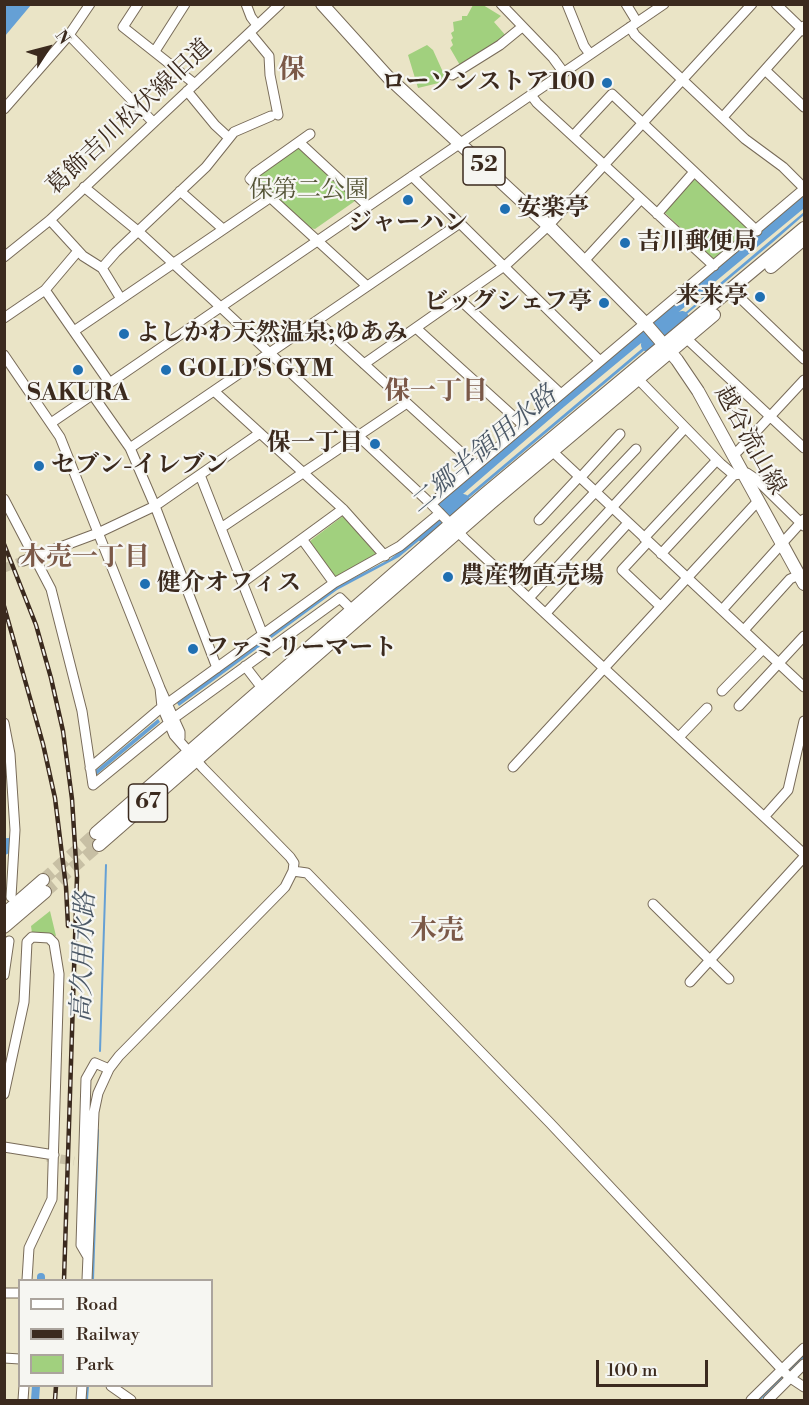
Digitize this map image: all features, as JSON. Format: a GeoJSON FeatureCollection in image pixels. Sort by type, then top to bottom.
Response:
{"type":"FeatureCollection","features":[{"type":"Feature","properties":{"kind":"main road","name":"越谷流山線"},"geometry":{"type":"LineString","coordinates":[[322,4],[388,77],[548,226],[665,346],[690,376],[732,454],[738,474],[758,501],[802,580]]}},
{"type":"Feature","properties":{"kind":"main road"},"geometry":{"type":"LineString","coordinates":[[665,346],[804,228]]}},
{"type":"Feature","properties":{"kind":"main road"},"geometry":{"type":"LineString","coordinates":[[665,346],[687,339],[804,239]]}},
{"type":"Feature","properties":{"kind":"main road","name":"67"},"geometry":{"type":"LineString","coordinates":[[192,756],[262,688],[353,611],[447,520],[552,451],[639,380],[665,346]]}},
{"type":"Feature","properties":{"kind":"main road","name":"67"},"geometry":{"type":"LineString","coordinates":[[97,839],[192,756],[447,520],[665,346]]}},
{"type":"Feature","properties":{"kind":"main road"},"geometry":{"type":"LineString","coordinates":[[4,914],[44,886],[4,927]]}},
{"type":"Feature","properties":{"kind":"street"},"geometry":{"type":"LineString","coordinates":[[4,109],[69,35],[90,4]]}},
{"type":"Feature","properties":{"kind":"street"},"geometry":{"type":"LineString","coordinates":[[138,4],[123,27],[195,84]]}},
{"type":"Feature","properties":{"kind":"street"},"geometry":{"type":"LineString","coordinates":[[155,51],[185,4]]}},
{"type":"Feature","properties":{"kind":"street"},"geometry":{"type":"LineString","coordinates":[[246,4],[250,17],[257,25]]}},
{"type":"Feature","properties":{"kind":"street","name":"葛飾吉川松伏線旧道"},"geometry":{"type":"LineString","coordinates":[[4,257],[50,220],[280,4]]}},
{"type":"Feature","properties":{"kind":"street"},"geometry":{"type":"LineString","coordinates":[[501,4],[553,58],[564,73]]}},
{"type":"Feature","properties":{"kind":"street"},"geometry":{"type":"LineString","coordinates":[[567,4],[584,46],[590,54]]}},
{"type":"Feature","properties":{"kind":"street"},"geometry":{"type":"LineString","coordinates":[[431,504],[804,189],[783,167],[745,139],[635,34],[626,4]]}},
{"type":"Feature","properties":{"kind":"street"},"geometry":{"type":"LineString","coordinates":[[51,423],[664,4]]}},
{"type":"Feature","properties":{"kind":"street"},"geometry":{"type":"LineString","coordinates":[[364,364],[504,267],[548,226],[752,4]]}},
{"type":"Feature","properties":{"kind":"street"},"geometry":{"type":"LineString","coordinates":[[723,117],[804,28],[776,4]]}},
{"type":"Feature","properties":{"kind":"street"},"geometry":{"type":"LineString","coordinates":[[452,75],[500,45],[522,27]]}},
{"type":"Feature","properties":{"kind":"street"},"geometry":{"type":"LineString","coordinates":[[102,268],[215,157],[228,137],[248,124],[274,116],[269,56],[250,33]]}},
{"type":"Feature","properties":{"kind":"street"},"geometry":{"type":"LineString","coordinates":[[69,35],[153,122]]}},
{"type":"Feature","properties":{"kind":"street"},"geometry":{"type":"LineString","coordinates":[[765,70],[804,107]]}},
{"type":"Feature","properties":{"kind":"street"},"geometry":{"type":"LineString","coordinates":[[187,91],[228,137]]}},
{"type":"Feature","properties":{"kind":"street"},"geometry":{"type":"LineString","coordinates":[[573,136],[612,94],[757,231]]}},
{"type":"Feature","properties":{"kind":"street"},"geometry":{"type":"LineString","coordinates":[[531,95],[537,104],[714,266]]}},
{"type":"Feature","properties":{"kind":"street"},"geometry":{"type":"LineString","coordinates":[[310,134],[255,173],[250,179],[367,286]]}},
{"type":"Feature","properties":{"kind":"street"},"geometry":{"type":"LineString","coordinates":[[299,142],[368,206]]}},
{"type":"Feature","properties":{"kind":"street"},"geometry":{"type":"LineString","coordinates":[[657,214],[694,172]]}},
{"type":"Feature","properties":{"kind":"street"},"geometry":{"type":"LineString","coordinates":[[412,176],[600,361]]}},
{"type":"Feature","properties":{"kind":"street"},"geometry":{"type":"LineString","coordinates":[[84,187],[138,232],[220,307],[804,855],[690,982]]}},
{"type":"Feature","properties":{"kind":"street"},"geometry":{"type":"LineString","coordinates":[[180,191],[223,229]]}},
{"type":"Feature","properties":{"kind":"street"},"geometry":{"type":"LineString","coordinates":[[74,331],[270,197]]}},
{"type":"Feature","properties":{"kind":"street"},"geometry":{"type":"LineString","coordinates":[[584,261],[641,199]]}},
{"type":"Feature","properties":{"kind":"street"},"geometry":{"type":"LineString","coordinates":[[50,220],[78,251],[102,268],[121,299]]}},
{"type":"Feature","properties":{"kind":"street"},"geometry":{"type":"LineString","coordinates":[[130,448],[460,223]]}},
{"type":"Feature","properties":{"kind":"street"},"geometry":{"type":"LineString","coordinates":[[4,318],[45,290],[78,251]]}},
{"type":"Feature","properties":{"kind":"street"},"geometry":{"type":"LineString","coordinates":[[45,290],[109,382]]}},
{"type":"Feature","properties":{"kind":"street"},"geometry":{"type":"LineString","coordinates":[[737,296],[804,359]]}},
{"type":"Feature","properties":{"kind":"street"},"geometry":{"type":"LineString","coordinates":[[458,298],[561,394]]}},
{"type":"Feature","properties":{"kind":"street"},"geometry":{"type":"LineString","coordinates":[[317,321],[476,466]]}},
{"type":"Feature","properties":{"kind":"street"},"geometry":{"type":"LineString","coordinates":[[416,328],[523,425]]}},
{"type":"Feature","properties":{"kind":"street"},"geometry":{"type":"LineString","coordinates":[[687,339],[804,448]]}},
{"type":"Feature","properties":{"kind":"street"},"geometry":{"type":"LineString","coordinates":[[4,355],[60,437],[165,705],[180,732],[180,739],[192,756],[294,863],[293,871],[285,887],[118,1056],[109,1070],[98,1094],[94,1112],[87,1279]]}},
{"type":"Feature","properties":{"kind":"street"},"geometry":{"type":"LineString","coordinates":[[639,380],[717,460],[738,474],[756,479],[803,522],[722,609]]}},
{"type":"Feature","properties":{"kind":"street"},"geometry":{"type":"LineString","coordinates":[[732,454],[771,417],[804,380]]}},
{"type":"Feature","properties":{"kind":"street"},"geometry":{"type":"LineString","coordinates":[[214,391],[343,509],[386,556]]}},
{"type":"Feature","properties":{"kind":"street"},"geometry":{"type":"LineString","coordinates":[[92,394],[130,448],[155,506],[217,668]]}},
{"type":"Feature","properties":{"kind":"street"},"geometry":{"type":"LineString","coordinates":[[221,528],[407,403]]}},
{"type":"Feature","properties":{"kind":"street"},"geometry":{"type":"LineString","coordinates":[[529,598],[686,428]]}},
{"type":"Feature","properties":{"kind":"street"},"geometry":{"type":"LineString","coordinates":[[23,561],[98,533],[155,506],[260,433]]}},
{"type":"Feature","properties":{"kind":"street"},"geometry":{"type":"LineString","coordinates":[[539,520],[620,434]]}},
{"type":"Feature","properties":{"kind":"street"},"geometry":{"type":"LineString","coordinates":[[511,581],[636,449]]}},
{"type":"Feature","properties":{"kind":"street"},"geometry":{"type":"LineString","coordinates":[[552,451],[804,687]]}},
{"type":"Feature","properties":{"kind":"street"},"geometry":{"type":"LineString","coordinates":[[660,606],[622,570],[717,460]]}},
{"type":"Feature","properties":{"kind":"street"},"geometry":{"type":"LineString","coordinates":[[661,554],[738,474]]}},
{"type":"Feature","properties":{"kind":"street"},"geometry":{"type":"LineString","coordinates":[[200,475],[263,635]]}},
{"type":"Feature","properties":{"kind":"street"},"geometry":{"type":"LineString","coordinates":[[4,499],[51,589],[74,671],[88,741],[93,785],[172,720],[340,598],[353,611]]}},
{"type":"Feature","properties":{"kind":"street"},"geometry":{"type":"LineString","coordinates":[[513,767],[758,501]]}},
{"type":"Feature","properties":{"kind":"street"},"geometry":{"type":"LineString","coordinates":[[243,582],[343,509]]}},
{"type":"Feature","properties":{"kind":"street"},"geometry":{"type":"LineString","coordinates":[[90,768],[165,705],[334,583],[447,520]]}},
{"type":"Feature","properties":{"kind":"street"},"geometry":{"type":"LineString","coordinates":[[546,614],[628,523]]}},
{"type":"Feature","properties":{"kind":"street"},"geometry":{"type":"LineString","coordinates":[[302,539],[334,583]]}},
{"type":"Feature","properties":{"kind":"street"},"geometry":{"type":"LineString","coordinates":[[744,630],[790,579],[802,580]]}},
{"type":"Feature","properties":{"kind":"street"},"geometry":{"type":"LineString","coordinates":[[739,706],[804,636]]}},
{"type":"Feature","properties":{"kind":"street"},"geometry":{"type":"LineString","coordinates":[[722,691],[764,648]]}},
{"type":"Feature","properties":{"kind":"street"},"geometry":{"type":"LineString","coordinates":[[245,666],[262,688]]}},
{"type":"Feature","properties":{"kind":"street"},"geometry":{"type":"LineString","coordinates":[[680,738],[707,708]]}},
{"type":"Feature","properties":{"kind":"street"},"geometry":{"type":"LineString","coordinates":[[764,817],[788,790],[804,721]]}},
{"type":"Feature","properties":{"kind":"street"},"geometry":{"type":"LineString","coordinates":[[5,725],[10,754],[15,830],[11,897]]}},
{"type":"Feature","properties":{"kind":"street"},"geometry":{"type":"LineString","coordinates":[[4,837],[15,830]]}},
{"type":"Feature","properties":{"kind":"street"},"geometry":{"type":"LineString","coordinates":[[4,868],[14,860]]}},
{"type":"Feature","properties":{"kind":"street"},"geometry":{"type":"LineString","coordinates":[[293,871],[307,873],[534,1106],[786,1374],[804,1387]]}},
{"type":"Feature","properties":{"kind":"street"},"geometry":{"type":"LineString","coordinates":[[653,904],[729,979]]}},
{"type":"Feature","properties":{"kind":"street"},"geometry":{"type":"LineString","coordinates":[[4,1095],[24,1002],[27,942],[32,937],[49,938],[54,943],[59,974],[54,1155],[51,1200],[29,1248],[27,1279]]}},
{"type":"Feature","properties":{"kind":"street"},"geometry":{"type":"LineString","coordinates":[[4,975],[9,941]]}},
{"type":"Feature","properties":{"kind":"street"},"geometry":{"type":"LineString","coordinates":[[88,1257],[81,1245],[79,1162],[86,1079],[95,1063],[109,1070]]}},
{"type":"Feature","properties":{"kind":"street"},"geometry":{"type":"LineString","coordinates":[[4,1147],[54,1155]]}},
{"type":"Feature","properties":{"kind":"street"},"geometry":{"type":"LineString","coordinates":[[768,1401],[804,1348]]}},
{"type":"Feature","properties":{"kind":"street"},"geometry":{"type":"LineString","coordinates":[[751,1401],[786,1374],[804,1364]]}},
{"type":"Feature","properties":{"kind":"street"},"geometry":{"type":"LineString","coordinates":[[112,1387],[131,1401]]}},
{"type":"Feature","properties":{"kind":"green space"},"geometry":{"type":"Polygon","coordinates":[[[473,5],[483,5],[501,16],[494,22],[507,37],[461,67],[450,48],[453,45],[451,33],[454,31],[453,22],[462,20],[462,16],[467,16],[473,5]]]}},
{"type":"Feature","properties":{"kind":"green space"},"geometry":{"type":"Polygon","coordinates":[[[427,45],[433,50],[447,81],[418,88],[408,55],[427,45]]]}},
{"type":"Feature","properties":{"kind":"green space","name":"保第二公園"},"geometry":{"type":"Polygon","coordinates":[[[297,147],[301,147],[355,196],[355,201],[315,229],[310,228],[257,179],[257,176],[297,147]]]}},
{"type":"Feature","properties":{"kind":"green space"},"geometry":{"type":"Polygon","coordinates":[[[693,180],[696,180],[750,229],[717,259],[712,258],[663,211],[693,180]]]}},
{"type":"Feature","properties":{"kind":"green space"},"geometry":{"type":"Polygon","coordinates":[[[343,516],[377,555],[335,577],[310,541],[343,516]]]}},
{"type":"Feature","properties":{"kind":"green space"},"geometry":{"type":"Polygon","coordinates":[[[50,911],[56,936],[32,933],[31,926],[50,911]]]}},
{"type":"Feature","properties":{"kind":"water"},"geometry":{"type":"Polygon","coordinates":[[[4,5],[31,5],[5,36],[4,5]]]}},
{"type":"Feature","properties":{"kind":"water"},"geometry":{"type":"Polygon","coordinates":[[[804,212],[804,215],[772,243],[669,329],[667,328],[804,212]]]}},
{"type":"Feature","properties":{"kind":"water"},"geometry":{"type":"Polygon","coordinates":[[[651,341],[653,343],[451,513],[449,511],[651,341]]]}},
{"type":"Feature","properties":{"kind":"water"},"geometry":{"type":"Polygon","coordinates":[[[435,524],[437,526],[399,557],[337,590],[179,706],[177,703],[336,587],[390,559],[435,524]]]}},
{"type":"Feature","properties":{"kind":"water"},"geometry":{"type":"Polygon","coordinates":[[[158,719],[160,722],[95,776],[94,772],[158,719]]]}},
{"type":"Feature","properties":{"kind":"waterway"},"geometry":{"type":"LineString","coordinates":[[443,502],[559,402],[804,199]]}},
{"type":"Feature","properties":{"kind":"waterway","name":"二郷半領用水路"},"geometry":{"type":"LineString","coordinates":[[648,345],[682,318]]}},
{"type":"Feature","properties":{"kind":"waterway","name":"二郷半領用水路"},"geometry":{"type":"LineString","coordinates":[[423,535],[463,501]]}},
{"type":"Feature","properties":{"kind":"waterway","name":"二郷半領用水路"},"geometry":{"type":"LineString","coordinates":[[4,848],[8,845]]}},
{"type":"Feature","properties":{"kind":"waterway","name":"高久用水路"},"geometry":{"type":"LineString","coordinates":[[100,1051],[106,865]]}},
{"type":"Feature","properties":{"kind":"waterway","name":"高久用水路"},"geometry":{"type":"LineString","coordinates":[[93,1279],[98,1130]]}},
{"type":"Feature","properties":{"kind":"waterway"},"geometry":{"type":"LineString","coordinates":[[789,1371],[804,1356]]}},
{"type":"Feature","properties":{"kind":"waterway"},"geometry":{"type":"LineString","coordinates":[[759,1400],[784,1375]]}},
{"type":"Feature","properties":{"kind":"waterway"},"geometry":{"type":"LineString","coordinates":[[35,1400],[36,1387]]}},
{"type":"Feature","properties":{"kind":"waterway","name":"高久用水路"},"geometry":{"type":"LineString","coordinates":[[87,1400],[88,1387]]}},
{"type":"Feature","properties":{"kind":"tunnel"},"geometry":{"type":"LineString","coordinates":[[4,568],[23,561]]}},
{"type":"Feature","properties":{"kind":"tunnel"},"geometry":{"type":"LineString","coordinates":[[43,880],[96,833]]}},
{"type":"Feature","properties":{"kind":"tunnel"},"geometry":{"type":"LineString","coordinates":[[45,892],[99,845]]}},
{"type":"Feature","properties":{"kind":"tunnel"},"geometry":{"type":"LineString","coordinates":[[47,1157],[74,1161]]}},
{"type":"Feature","properties":{"kind":"railway"},"geometry":{"type":"LineString","coordinates":[[4,544],[36,625],[51,678],[63,731],[72,799],[77,877],[64,1279]]}},
{"type":"Feature","properties":{"kind":"railway"},"geometry":{"type":"LineString","coordinates":[[4,606],[43,744],[55,798],[66,887],[68,926]]}},
{"type":"Feature","properties":{"kind":"railway"},"geometry":{"type":"LineString","coordinates":[[55,1400],[56,1387]]}},
{"type":"Feature","properties":{"kind":"place","name":"ローソンストア100"},"geometry":{"type":"Point","coordinates":[607,83]}},
{"type":"Feature","properties":{"kind":"place","name":"ジャーハン"},"geometry":{"type":"Point","coordinates":[408,200]}},
{"type":"Feature","properties":{"kind":"place","name":"安楽亭"},"geometry":{"type":"Point","coordinates":[505,209]}},
{"type":"Feature","properties":{"kind":"place","name":"吉川郵便局"},"geometry":{"type":"Point","coordinates":[625,243]}},
{"type":"Feature","properties":{"kind":"place","name":"来来亭"},"geometry":{"type":"Point","coordinates":[760,297]}},
{"type":"Feature","properties":{"kind":"place","name":"ビッグシェフ亭"},"geometry":{"type":"Point","coordinates":[604,303]}},
{"type":"Feature","properties":{"kind":"place","name":"よしかわ天然温泉;ゆあみ"},"geometry":{"type":"Point","coordinates":[124,334]}},
{"type":"Feature","properties":{"kind":"place","name":"SAKURA"},"geometry":{"type":"Point","coordinates":[78,370]}},
{"type":"Feature","properties":{"kind":"place","name":"GOLD'S GYM"},"geometry":{"type":"Point","coordinates":[166,370]}},
{"type":"Feature","properties":{"kind":"place","name":"保一丁目"},"geometry":{"type":"Point","coordinates":[375,444]}},
{"type":"Feature","properties":{"kind":"place","name":"セブン-イレブン"},"geometry":{"type":"Point","coordinates":[39,466]}},
{"type":"Feature","properties":{"kind":"place","name":"農産物直売場"},"geometry":{"type":"Point","coordinates":[448,577]}},
{"type":"Feature","properties":{"kind":"place","name":"健介オフィス"},"geometry":{"type":"Point","coordinates":[145,584]}},
{"type":"Feature","properties":{"kind":"place","name":"ファミリーマート"},"geometry":{"type":"Point","coordinates":[193,649]}},
{"type":"Feature","properties":{"kind":"district","name":"保"},"geometry":{"type":"Point","coordinates":[292,72]}},
{"type":"Feature","properties":{"kind":"district","name":"保一丁目"},"geometry":{"type":"Point","coordinates":[436,393]}},
{"type":"Feature","properties":{"kind":"district","name":"木売一丁目"},"geometry":{"type":"Point","coordinates":[85,559]}},
{"type":"Feature","properties":{"kind":"district","name":"木売"},"geometry":{"type":"Point","coordinates":[437,933]}}]}
